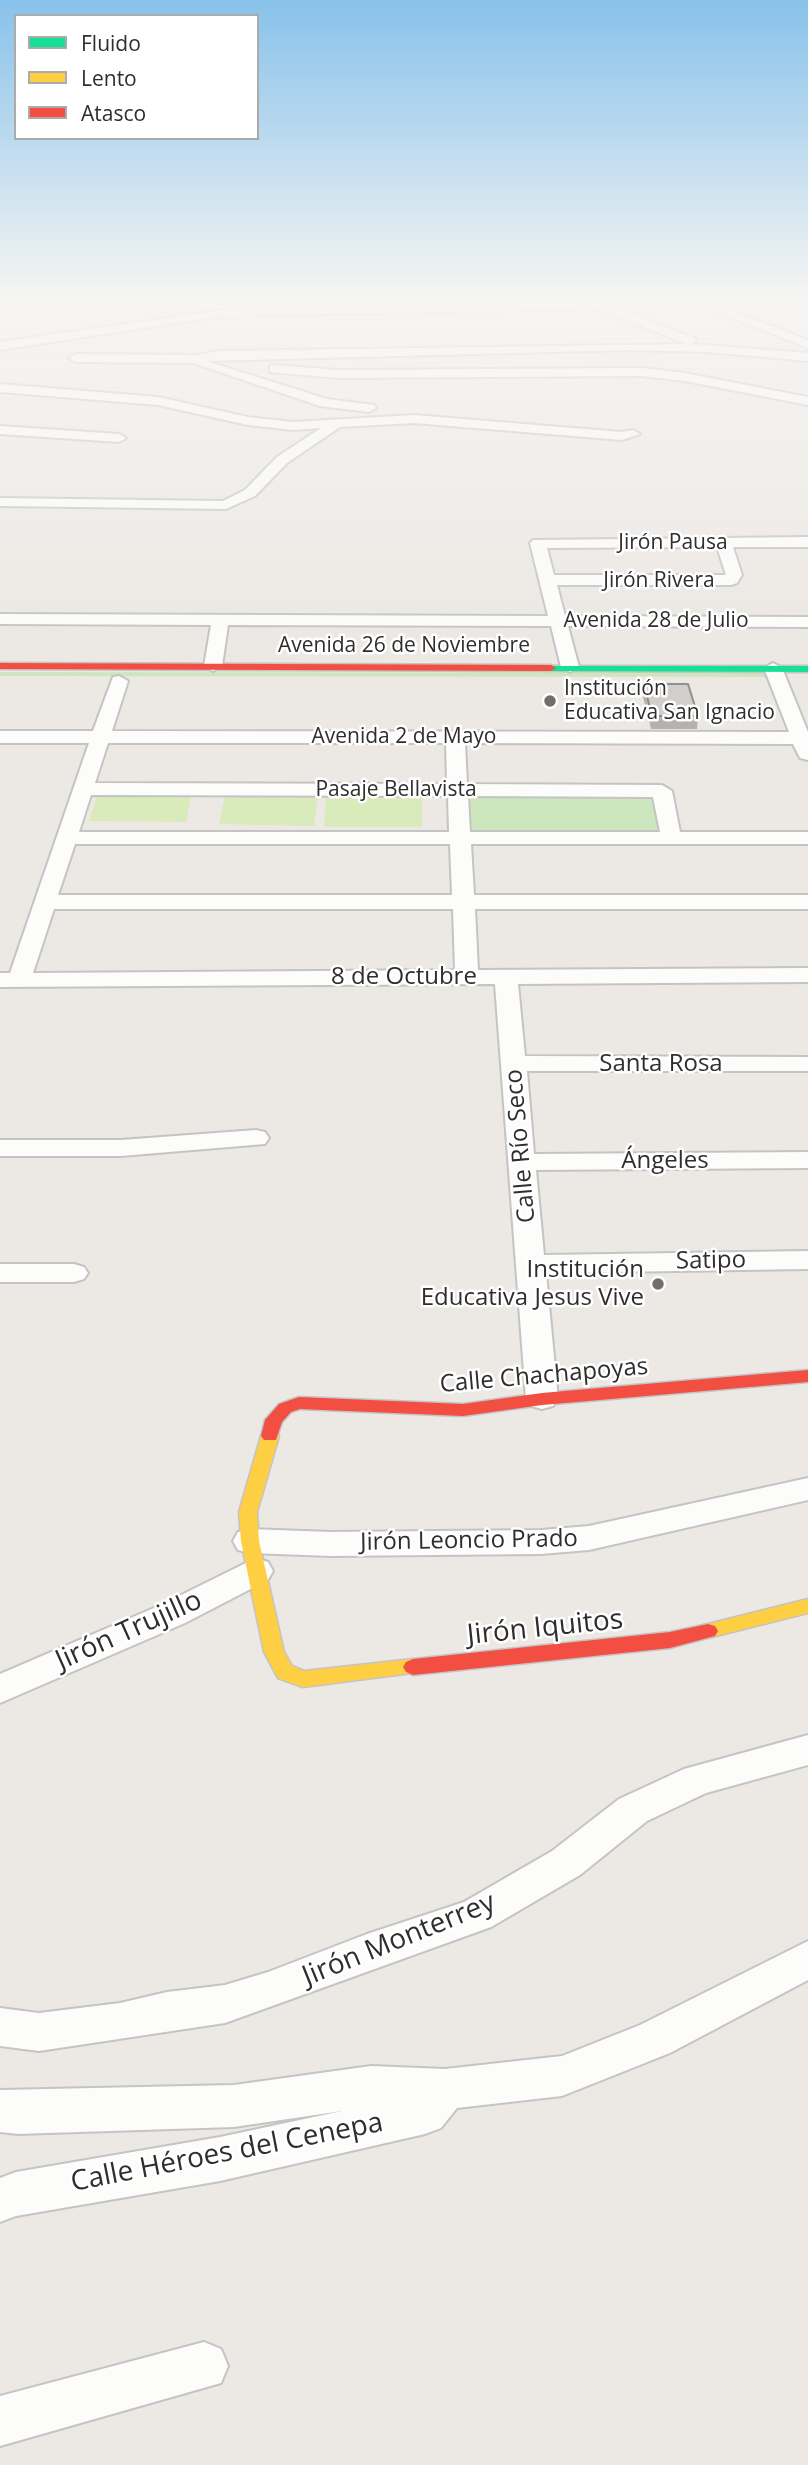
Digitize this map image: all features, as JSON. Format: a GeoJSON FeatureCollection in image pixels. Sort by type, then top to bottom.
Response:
{"type":"FeatureCollection","features":[{"type":"Feature","properties":{"kind":"main road","name":"Avenida 26 de Noviembre"},"geometry":{"type":"LineString","coordinates":[[0,666],[570,667],[802,676]]}},
{"type":"Feature","properties":{"kind":"main road","name":"Avenida 26 de Noviembre"},"geometry":{"type":"LineString","coordinates":[[0,681],[776,675]]}},
{"type":"Feature","properties":{"kind":"main road","name":"Calle Chachapoyas"},"geometry":{"type":"LineString","coordinates":[[253,1556],[248,1512],[274,1420],[285,1408],[299,1403],[463,1410],[542,1399],[808,1376]]}},
{"type":"Feature","properties":{"kind":"main road","name":"Jirón Iquitos"},"geometry":{"type":"LineString","coordinates":[[253,1556],[274,1651],[285,1672],[303,1679],[337,1678],[670,1640],[808,1606]]}},
{"type":"Feature","properties":{"kind":"street"},"geometry":{"type":"LineString","coordinates":[[217,413],[266,424],[335,425],[414,419],[622,436],[633,434],[597,423],[506,413]]}},
{"type":"Feature","properties":{"kind":"street"},"geometry":{"type":"LineString","coordinates":[[0,502],[226,505],[250,493],[282,460],[335,425]]}},
{"type":"Feature","properties":{"kind":"street"},"geometry":{"type":"LineString","coordinates":[[0,430],[119,438]]}},
{"type":"Feature","properties":{"kind":"street","name":"Jirón Rivera"},"geometry":{"type":"LineString","coordinates":[[547,580],[731,580],[734,575],[724,542]]}},
{"type":"Feature","properties":{"kind":"street","name":"Jirón Pausa"},"geometry":{"type":"LineString","coordinates":[[547,580],[538,543],[808,542]]}},
{"type":"Feature","properties":{"kind":"street"},"geometry":{"type":"LineString","coordinates":[[547,580],[570,667]]}},
{"type":"Feature","properties":{"kind":"street","name":"Avenida 28 de Julio"},"geometry":{"type":"LineString","coordinates":[[0,619],[808,622]]}},
{"type":"Feature","properties":{"kind":"street"},"geometry":{"type":"LineString","coordinates":[[213,666],[220,620]]}},
{"type":"Feature","properties":{"kind":"street"},"geometry":{"type":"LineString","coordinates":[[776,675],[805,738],[808,757]]}},
{"type":"Feature","properties":{"kind":"street"},"geometry":{"type":"LineString","coordinates":[[10,980],[45,902],[119,681]]}},
{"type":"Feature","properties":{"kind":"street","name":"Avenida 2 de Mayo"},"geometry":{"type":"LineString","coordinates":[[0,737],[805,738]]}},
{"type":"Feature","properties":{"kind":"street"},"geometry":{"type":"LineString","coordinates":[[455,737],[467,976]]}},
{"type":"Feature","properties":{"kind":"street","name":"Pasaje Bellavista"},"geometry":{"type":"LineString","coordinates":[[83,789],[662,791],[671,838]]}},
{"type":"Feature","properties":{"kind":"street"},"geometry":{"type":"LineString","coordinates":[[67,838],[808,838]]}},
{"type":"Feature","properties":{"kind":"street"},"geometry":{"type":"LineString","coordinates":[[45,902],[808,902]]}},
{"type":"Feature","properties":{"kind":"street","name":"8 de Octubre"},"geometry":{"type":"LineString","coordinates":[[10,980],[808,975]]}},
{"type":"Feature","properties":{"kind":"street","name":"Calle Río Seco"},"geometry":{"type":"LineString","coordinates":[[506,976],[542,1399]]}},
{"type":"Feature","properties":{"kind":"street","name":"Santa Rosa"},"geometry":{"type":"LineString","coordinates":[[514,1063],[808,1064]]}},
{"type":"Feature","properties":{"kind":"street"},"geometry":{"type":"LineString","coordinates":[[0,1148],[121,1148],[256,1138]]}},
{"type":"Feature","properties":{"kind":"street","name":"Ángeles"},"geometry":{"type":"LineString","coordinates":[[522,1162],[808,1160]]}},
{"type":"Feature","properties":{"kind":"street","name":"Satipo"},"geometry":{"type":"LineString","coordinates":[[531,1264],[808,1260]]}},
{"type":"Feature","properties":{"kind":"street"},"geometry":{"type":"LineString","coordinates":[[0,1273],[74,1273]]}},
{"type":"Feature","properties":{"kind":"street","name":"Jirón Leoncio Prado"},"geometry":{"type":"LineString","coordinates":[[253,1556],[331,1544],[541,1542],[589,1538],[808,1489]]}},
{"type":"Feature","properties":{"kind":"street","name":"Jirón Trujillo"},"geometry":{"type":"LineString","coordinates":[[0,1689],[173,1614],[253,1556]]}},
{"type":"Feature","properties":{"kind":"street","name":"Jirón Monterrey"},"geometry":{"type":"LineString","coordinates":[[0,2027],[39,2032],[120,2022],[167,2011],[225,2004],[271,1990],[367,1952],[477,1914],[566,1863],[633,1810],[697,1780],[808,1750]]}},
{"type":"Feature","properties":{"kind":"street","name":"Calle Héroes del Cenepa"},"geometry":{"type":"LineString","coordinates":[[0,2110],[18,2113],[234,2106],[371,2086],[444,2089],[562,2076],[656,2039],[808,1959]]}},
{"type":"Feature","properties":{"kind":"street","name":"Calle Héroes del Cenepa"},"geometry":{"type":"LineString","coordinates":[[0,2200],[16,2194],[220,2159],[425,2113],[444,2089]]}},
{"type":"Feature","properties":{"kind":"street"},"geometry":{"type":"LineString","coordinates":[[0,2421],[204,2366]]}},
{"type":"Feature","properties":{"kind":"green space"},"geometry":{"type":"Polygon","coordinates":[[[0,672],[772,673],[774,677],[0,676],[0,672]]]}},
{"type":"Feature","properties":{"kind":"green space"},"geometry":{"type":"Polygon","coordinates":[[[461,795],[658,795],[663,833],[463,833],[461,795]]]}},
{"type":"Feature","properties":{"kind":"green space"},"geometry":{"type":"Polygon","coordinates":[[[225,796],[318,797],[314,826],[219,824],[225,796]]]}},
{"type":"Feature","properties":{"kind":"green space"},"geometry":{"type":"Polygon","coordinates":[[[97,797],[191,797],[186,822],[89,821],[97,797]]]}},
{"type":"Feature","properties":{"kind":"green space"},"geometry":{"type":"Polygon","coordinates":[[[326,797],[422,797],[422,827],[324,827],[326,797]]]}},
{"type":"Feature","properties":{"kind":"building"},"geometry":{"type":"Polygon","coordinates":[[[644,684],[688,684],[698,716],[652,716],[644,684]]]}},
{"type":"Feature","properties":{"kind":"traffic: fast"},"geometry":{"type":"LineString","coordinates":[[551,668],[808,669]]}},
{"type":"Feature","properties":{"kind":"traffic: slow"},"geometry":{"type":"LineString","coordinates":[[270,1436],[248,1512],[250,1541],[274,1652],[285,1672],[303,1679],[413,1667]]}},
{"type":"Feature","properties":{"kind":"traffic: slow"},"geometry":{"type":"LineString","coordinates":[[708,1631],[808,1606]]}},
{"type":"Feature","properties":{"kind":"traffic: jam"},"geometry":{"type":"LineString","coordinates":[[0,666],[551,668]]}},
{"type":"Feature","properties":{"kind":"traffic: jam"},"geometry":{"type":"LineString","coordinates":[[270,1436],[274,1420],[285,1408],[299,1403],[463,1410],[542,1399],[808,1376]]}},
{"type":"Feature","properties":{"kind":"traffic: jam"},"geometry":{"type":"LineString","coordinates":[[413,1667],[670,1640],[708,1631]]}},
{"type":"Feature","properties":{"kind":"place","name":"Institución Educativa San Ignacio"},"geometry":{"type":"Point","coordinates":[550,701]}},
{"type":"Feature","properties":{"kind":"place","name":"Institución Educativa Jesus Vive"},"geometry":{"type":"Point","coordinates":[658,1284]}}]}
